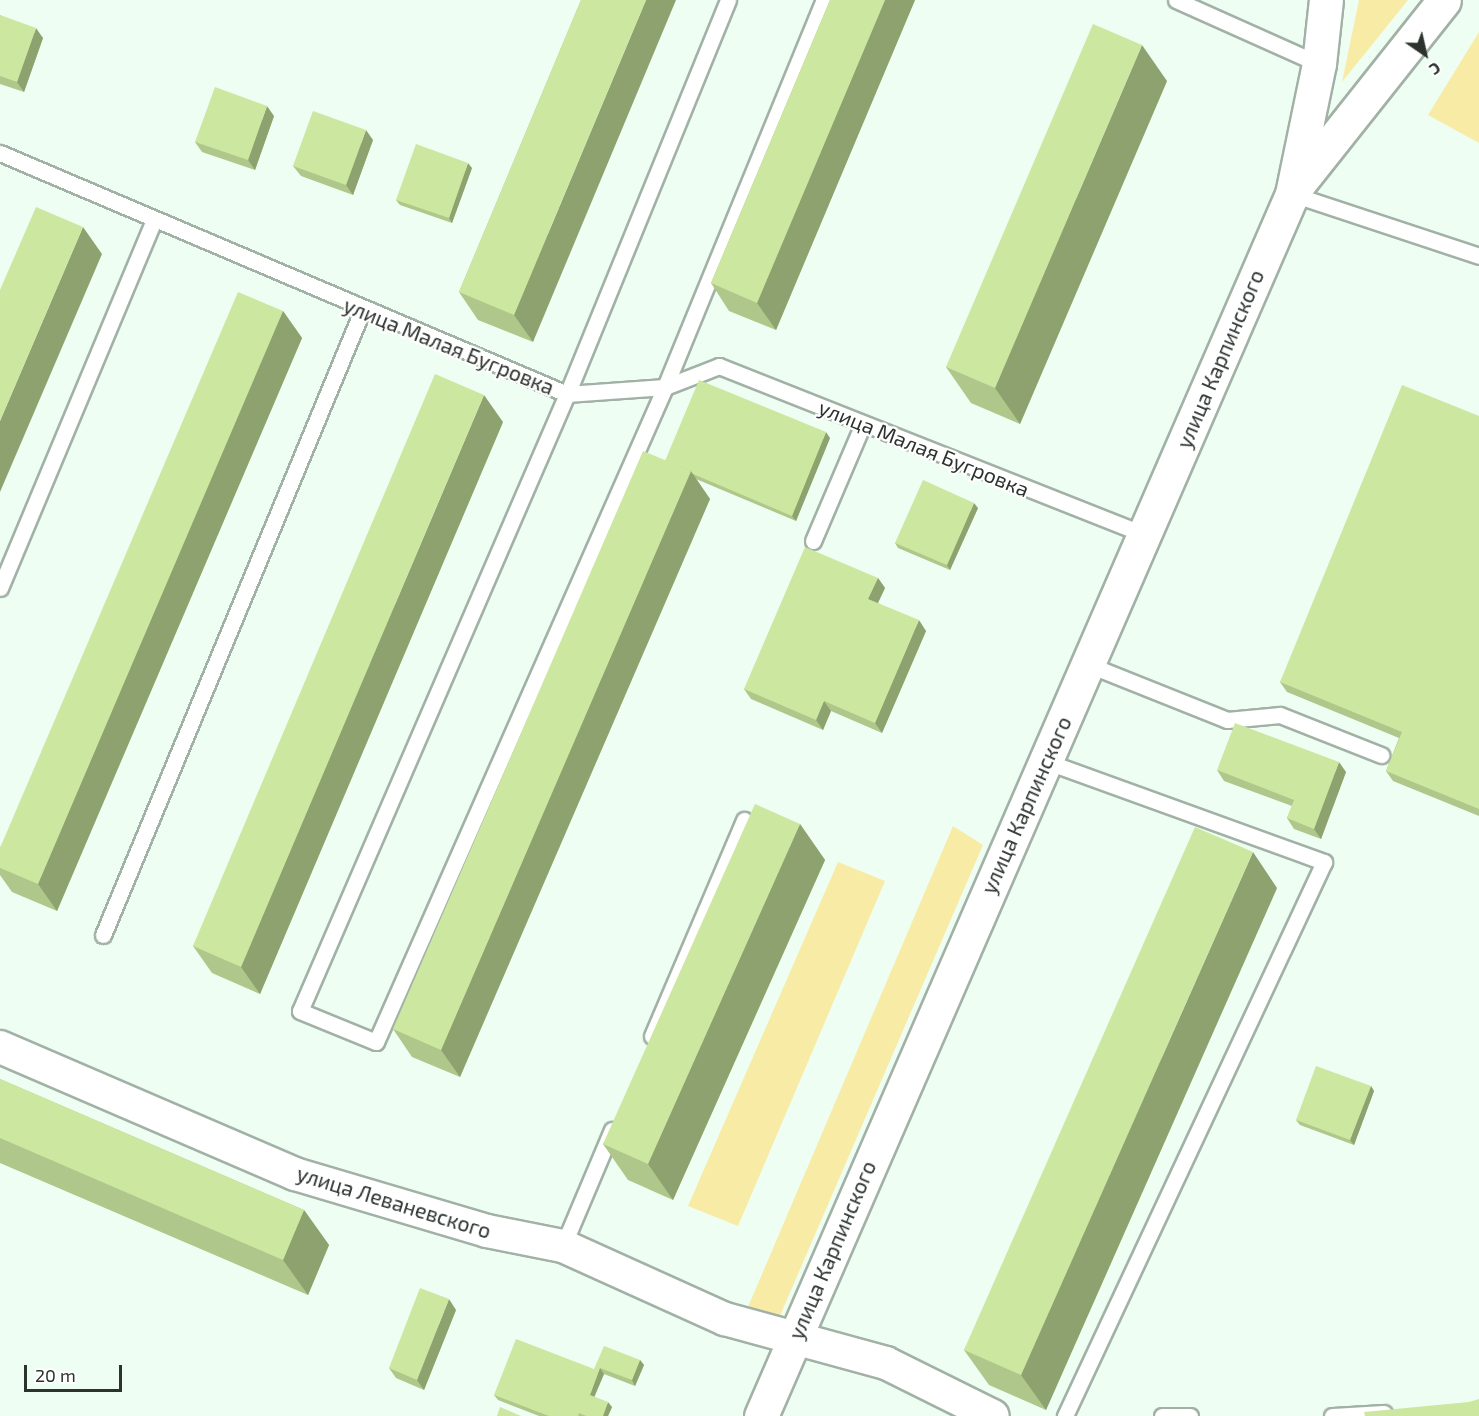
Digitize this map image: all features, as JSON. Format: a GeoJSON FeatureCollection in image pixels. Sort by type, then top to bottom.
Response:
{"type":"FeatureCollection","features":[{"type":"Feature","properties":{"kind":"main road","name":"улица Карпинского"},"geometry":{"type":"LineString","coordinates":[[761,1416],[1292,194],[1319,64],[1326,0]]}},
{"type":"Feature","properties":{"kind":"main road","name":"улица Карпинского"},"geometry":{"type":"LineString","coordinates":[[1292,194],[1444,0]]}},
{"type":"Feature","properties":{"kind":"street","name":"улица Леваневского"},"geometry":{"type":"LineString","coordinates":[[0,1047],[295,1174],[487,1232],[563,1246],[725,1319],[793,1340],[886,1363],[993,1416]]}},
{"type":"Feature","properties":{"kind":"lane"},"geometry":{"type":"LineString","coordinates":[[728,0],[567,394],[300,1011],[376,1042],[665,387],[825,0]]}},
{"type":"Feature","properties":{"kind":"lane"},"geometry":{"type":"LineString","coordinates":[[1176,0],[1198,5],[1319,64]]}},
{"type":"Feature","properties":{"kind":"lane","name":"улица Малая Бугровка"},"geometry":{"type":"LineString","coordinates":[[0,153],[362,310],[567,394],[665,387],[719,366],[1144,534]]}},
{"type":"Feature","properties":{"kind":"lane"},"geometry":{"type":"LineString","coordinates":[[1292,194],[1479,256]]}},
{"type":"Feature","properties":{"kind":"lane"},"geometry":{"type":"LineString","coordinates":[[0,588],[154,220]]}},
{"type":"Feature","properties":{"kind":"lane"},"geometry":{"type":"LineString","coordinates":[[102,935],[362,310]]}},
{"type":"Feature","properties":{"kind":"lane"},"geometry":{"type":"LineString","coordinates":[[813,541],[863,424]]}},
{"type":"Feature","properties":{"kind":"lane"},"geometry":{"type":"LineString","coordinates":[[1087,663],[1227,720],[1280,716],[1381,755]]}},
{"type":"Feature","properties":{"kind":"lane"},"geometry":{"type":"LineString","coordinates":[[1045,761],[1324,862],[1065,1416]]}},
{"type":"Feature","properties":{"kind":"lane"},"geometry":{"type":"LineString","coordinates":[[646,1049],[744,820]]}},
{"type":"Feature","properties":{"kind":"lane"},"geometry":{"type":"LineString","coordinates":[[563,1246],[618,1115]]}},
{"type":"Feature","properties":{"kind":"lane"},"geometry":{"type":"LineString","coordinates":[[1332,1416],[1399,1412]]}},
{"type":"Feature","properties":{"kind":"lane"},"geometry":{"type":"LineString","coordinates":[[1162,1416],[1190,1416]]}},
{"type":"Feature","properties":{"kind":"shaded area"},"geometry":{"type":"Polygon","coordinates":[[[1359,0],[1408,0],[1342,82],[1359,0]]]}},
{"type":"Feature","properties":{"kind":"shaded area"},"geometry":{"type":"Polygon","coordinates":[[[1479,32],[1479,143],[1428,115],[1479,32]]]}},
{"type":"Feature","properties":{"kind":"shaded area"},"geometry":{"type":"Polygon","coordinates":[[[953,826],[983,845],[779,1318],[748,1307],[953,826]]]}},
{"type":"Feature","properties":{"kind":"shaded area"},"geometry":{"type":"Polygon","coordinates":[[[838,862],[885,881],[738,1226],[688,1206],[838,862]]]}},
{"type":"Feature","properties":{"kind":"building"},"geometry":{"type":"Polygon","coordinates":[[[581,0],[646,0],[514,315],[459,292],[581,0]]]}},
{"type":"Feature","properties":{"kind":"building"},"geometry":{"type":"Polygon","coordinates":[[[830,0],[885,0],[757,303],[711,283],[830,0]]]}},
{"type":"Feature","properties":{"kind":"building"},"geometry":{"type":"Polygon","coordinates":[[[0,15],[36,28],[17,82],[0,76],[0,15]]]}},
{"type":"Feature","properties":{"kind":"building"},"geometry":{"type":"Polygon","coordinates":[[[1093,24],[1142,45],[995,388],[946,367],[1093,24]]]}},
{"type":"Feature","properties":{"kind":"building"},"geometry":{"type":"Polygon","coordinates":[[[215,87],[267,106],[248,160],[195,142],[215,87]]]}},
{"type":"Feature","properties":{"kind":"building"},"geometry":{"type":"Polygon","coordinates":[[[313,111],[366,130],[346,185],[293,166],[313,111]]]}},
{"type":"Feature","properties":{"kind":"building"},"geometry":{"type":"Polygon","coordinates":[[[416,144],[468,163],[449,218],[396,200],[416,144]]]}},
{"type":"Feature","properties":{"kind":"building"},"geometry":{"type":"Polygon","coordinates":[[[36,207],[83,227],[0,421],[0,290],[36,207]]]}},
{"type":"Feature","properties":{"kind":"building"},"geometry":{"type":"Polygon","coordinates":[[[238,292],[283,311],[38,884],[0,868],[0,848],[238,292]]]}},
{"type":"Feature","properties":{"kind":"building"},"geometry":{"type":"Polygon","coordinates":[[[435,374],[484,395],[241,967],[193,946],[435,374]]]}},
{"type":"Feature","properties":{"kind":"building"},"geometry":{"type":"Polygon","coordinates":[[[699,380],[826,432],[792,516],[665,461],[699,380]]]}},
{"type":"Feature","properties":{"kind":"building"},"geometry":{"type":"Polygon","coordinates":[[[1402,385],[1479,416],[1479,809],[1386,771],[1402,732],[1280,682],[1402,385]]]}},
{"type":"Feature","properties":{"kind":"building"},"geometry":{"type":"Polygon","coordinates":[[[643,451],[691,471],[441,1050],[393,1029],[643,451]]]}},
{"type":"Feature","properties":{"kind":"building"},"geometry":{"type":"Polygon","coordinates":[[[923,480],[974,503],[947,565],[895,543],[923,480]]]}},
{"type":"Feature","properties":{"kind":"building"},"geometry":{"type":"Polygon","coordinates":[[[805,547],[878,578],[868,599],[919,620],[875,723],[824,701],[816,720],[744,689],[805,547]]]}},
{"type":"Feature","properties":{"kind":"building"},"geometry":{"type":"Polygon","coordinates":[[[1235,723],[1339,762],[1314,829],[1287,818],[1294,800],[1217,770],[1235,723]]]}},
{"type":"Feature","properties":{"kind":"building"},"geometry":{"type":"Polygon","coordinates":[[[755,804],[800,824],[648,1164],[603,1144],[755,804]]]}},
{"type":"Feature","properties":{"kind":"building"},"geometry":{"type":"Polygon","coordinates":[[[1195,827],[1253,852],[1021,1375],[964,1350],[1195,827]]]}},
{"type":"Feature","properties":{"kind":"building"},"geometry":{"type":"Polygon","coordinates":[[[1316,1066],[1371,1086],[1350,1140],[1296,1120],[1316,1066]]]}},
{"type":"Feature","properties":{"kind":"building"},"geometry":{"type":"Polygon","coordinates":[[[0,1079],[304,1210],[283,1260],[0,1138],[0,1079]]]}},
{"type":"Feature","properties":{"kind":"building"},"geometry":{"type":"Polygon","coordinates":[[[420,1288],[449,1299],[417,1380],[389,1368],[420,1288]]]}},
{"type":"Feature","properties":{"kind":"building"},"geometry":{"type":"Polygon","coordinates":[[[516,1339],[594,1369],[604,1346],[640,1360],[632,1380],[600,1368],[590,1395],[608,1402],[603,1416],[586,1416],[579,1413],[578,1416],[549,1416],[494,1395],[516,1339]]]}},
{"type":"Feature","properties":{"kind":"building"},"geometry":{"type":"Polygon","coordinates":[[[1479,1399],[1479,1416],[1365,1416],[1364,1412],[1469,1402],[1479,1399]]]}},
{"type":"Feature","properties":{"kind":"building"},"geometry":{"type":"Polygon","coordinates":[[[500,1407],[521,1416],[497,1416],[500,1407]]]}}]}
